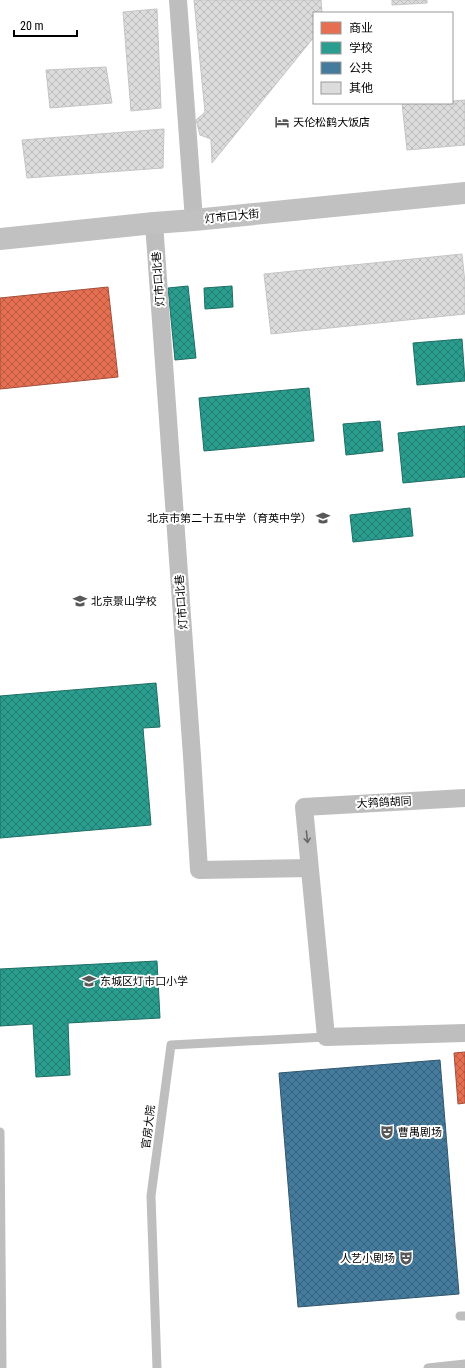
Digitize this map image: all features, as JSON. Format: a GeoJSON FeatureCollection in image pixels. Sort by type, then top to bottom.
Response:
{"type":"FeatureCollection","features":[{"type":"Feature","properties":{"kind":"street"},"geometry":{"type":"LineString","coordinates":[[178,0],[194,220]]}},
{"type":"Feature","properties":{"kind":"street","name":"灯市口大街"},"geometry":{"type":"LineString","coordinates":[[0,239],[465,193]]}},
{"type":"Feature","properties":{"kind":"street","name":"灯市口北巷"},"geometry":{"type":"LineString","coordinates":[[154,223],[199,870],[310,868]]}},
{"type":"Feature","properties":{"kind":"street","name":"大鹁鸽胡同"},"geometry":{"type":"LineString","coordinates":[[310,868],[304,807],[465,798]]}},
{"type":"Feature","properties":{"kind":"street"},"geometry":{"type":"LineString","coordinates":[[310,868],[326,1037],[465,1033]]}},
{"type":"Feature","properties":{"kind":"lane","name":"官房大院"},"geometry":{"type":"LineString","coordinates":[[157,1368],[151,1196],[171,1045],[326,1037]]}},
{"type":"Feature","properties":{"kind":"lane"},"geometry":{"type":"LineString","coordinates":[[0,1132],[2,1368]]}},
{"type":"Feature","properties":{"kind":"lane"},"geometry":{"type":"LineString","coordinates":[[428,1368],[465,1364]]}},
{"type":"Feature","properties":{"kind":"building: 商业"},"geometry":{"type":"Polygon","coordinates":[[[108,287],[118,377],[0,389],[0,298],[108,287]]]}},
{"type":"Feature","properties":{"kind":"building: 商业"},"geometry":{"type":"Polygon","coordinates":[[[465,1052],[465,1103],[458,1104],[454,1053],[465,1052]]]}},
{"type":"Feature","properties":{"kind":"building: 学校"},"geometry":{"type":"Polygon","coordinates":[[[188,286],[196,358],[175,360],[168,288],[188,286]]]}},
{"type":"Feature","properties":{"kind":"building: 学校"},"geometry":{"type":"Polygon","coordinates":[[[232,286],[233,307],[205,309],[204,288],[232,286]]]}},
{"type":"Feature","properties":{"kind":"building: 学校"},"geometry":{"type":"Polygon","coordinates":[[[462,339],[465,381],[417,385],[413,343],[462,339]]]}},
{"type":"Feature","properties":{"kind":"building: 学校"},"geometry":{"type":"Polygon","coordinates":[[[309,388],[314,441],[204,451],[199,398],[309,388]]]}},
{"type":"Feature","properties":{"kind":"building: 学校"},"geometry":{"type":"Polygon","coordinates":[[[380,421],[383,451],[346,455],[343,424],[380,421]]]}},
{"type":"Feature","properties":{"kind":"building: 学校"},"geometry":{"type":"Polygon","coordinates":[[[465,426],[465,477],[403,483],[398,433],[465,426]]]}},
{"type":"Feature","properties":{"kind":"building: 学校"},"geometry":{"type":"Polygon","coordinates":[[[410,508],[413,536],[353,542],[350,515],[410,508]]]}},
{"type":"Feature","properties":{"kind":"building: 学校"},"geometry":{"type":"Polygon","coordinates":[[[156,683],[160,727],[143,728],[151,825],[0,838],[0,696],[156,683]]]}},
{"type":"Feature","properties":{"kind":"building: 学校"},"geometry":{"type":"Polygon","coordinates":[[[157,961],[160,1018],[68,1023],[70,1075],[36,1077],[33,1024],[0,1026],[0,969],[157,961]]]}},
{"type":"Feature","properties":{"kind":"building: 公共"},"geometry":{"type":"Polygon","coordinates":[[[440,1060],[459,1294],[298,1307],[279,1073],[440,1060]]]}},
{"type":"Feature","properties":{"kind":"building: 其他"},"geometry":{"type":"Polygon","coordinates":[[[194,0],[321,0],[322,12],[313,12],[313,38],[212,163],[211,139],[200,135],[196,120],[205,112],[194,0]]]}},
{"type":"Feature","properties":{"kind":"building: 其他"},"geometry":{"type":"Polygon","coordinates":[[[392,0],[427,0],[427,3],[392,5],[392,0]]]}},
{"type":"Feature","properties":{"kind":"building: 其他"},"geometry":{"type":"Polygon","coordinates":[[[157,9],[161,108],[131,111],[123,12],[157,9]]]}},
{"type":"Feature","properties":{"kind":"building: 其他"},"geometry":{"type":"Polygon","coordinates":[[[106,67],[112,103],[50,108],[46,70],[106,67]]]}},
{"type":"Feature","properties":{"kind":"building: 其他"},"geometry":{"type":"Polygon","coordinates":[[[465,100],[465,145],[407,150],[402,104],[453,104],[453,101],[465,100]]]}},
{"type":"Feature","properties":{"kind":"building: 其他"},"geometry":{"type":"Polygon","coordinates":[[[164,129],[163,168],[27,178],[22,140],[164,129]]]}},
{"type":"Feature","properties":{"kind":"building: 其他"},"geometry":{"type":"Polygon","coordinates":[[[462,254],[465,283],[465,314],[271,334],[264,274],[462,254]]]}},
{"type":"Feature","properties":{"kind":"place","name":"天伦松鹤大饭店"},"geometry":{"type":"Point","coordinates":[282,122]}},
{"type":"Feature","properties":{"kind":"place","name":"北京市第二十五中学（育英中学）"},"geometry":{"type":"Point","coordinates":[323,518]}},
{"type":"Feature","properties":{"kind":"place","name":"北京景山学校"},"geometry":{"type":"Point","coordinates":[80,601]}},
{"type":"Feature","properties":{"kind":"place","name":"东城区灯市口小学"},"geometry":{"type":"Point","coordinates":[89,981]}},
{"type":"Feature","properties":{"kind":"place","name":"曹禺剧场"},"geometry":{"type":"Point","coordinates":[387,1132]}},
{"type":"Feature","properties":{"kind":"place","name":"人艺小剧场"},"geometry":{"type":"Point","coordinates":[406,1258]}}]}
